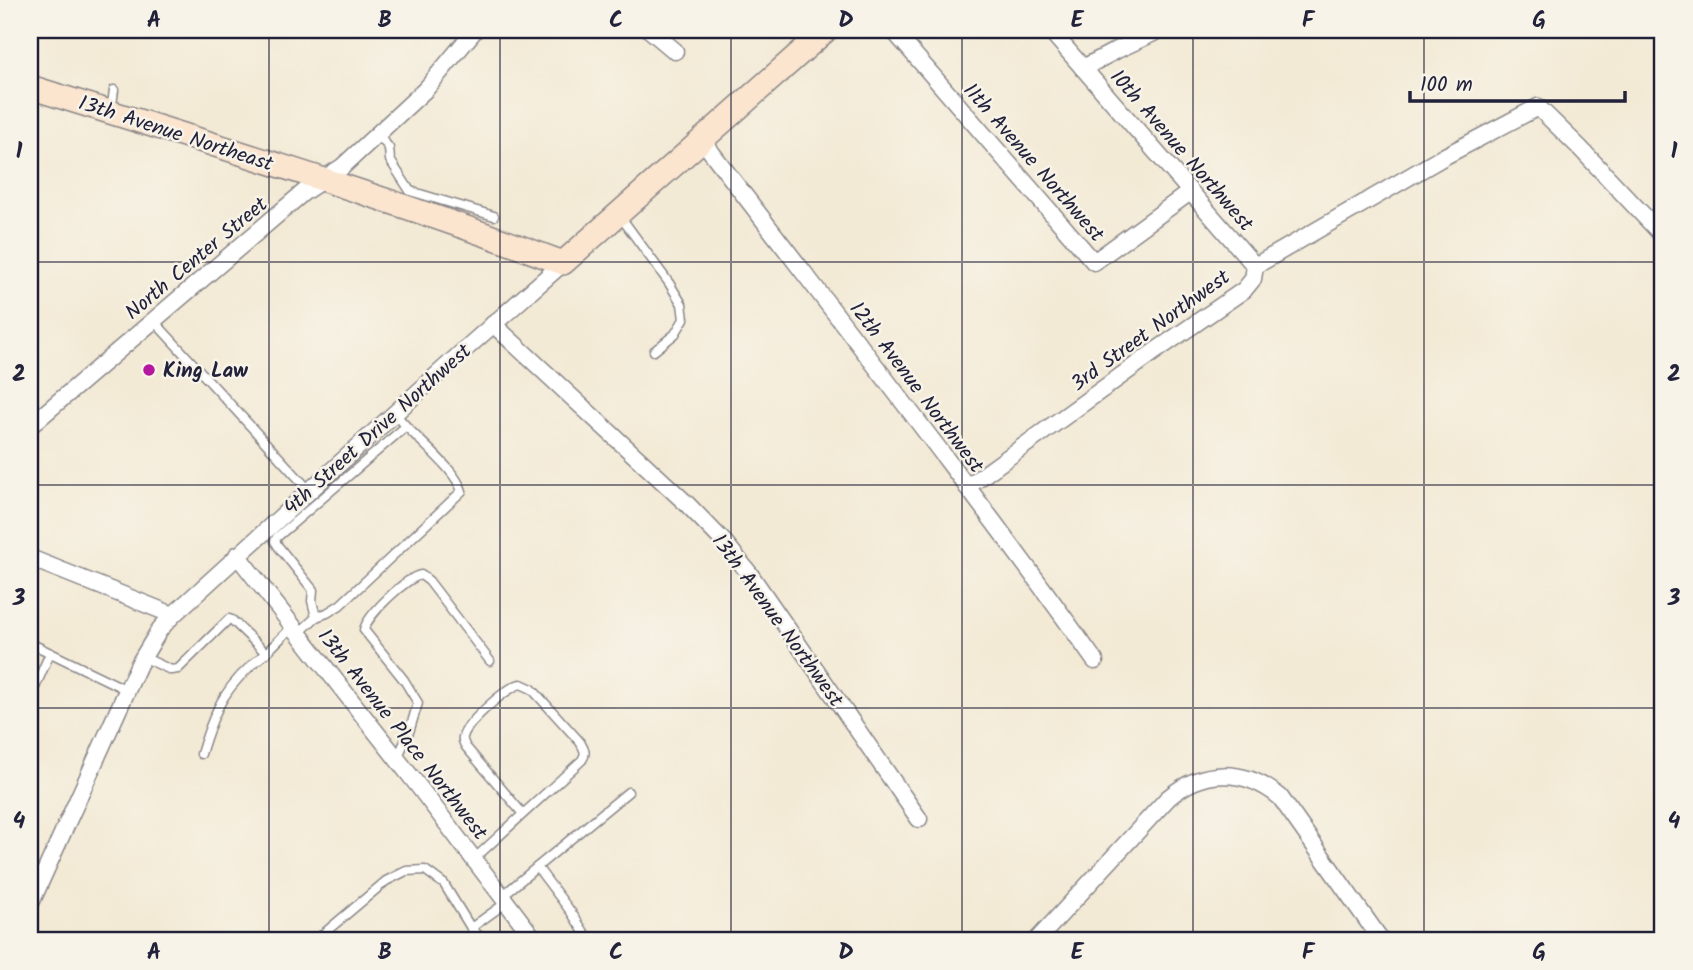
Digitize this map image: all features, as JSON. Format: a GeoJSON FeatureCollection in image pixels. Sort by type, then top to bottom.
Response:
{"type":"FeatureCollection","features":[{"type":"Feature","properties":{"kind":"main road","name":"4th Street Drive Northwest"},"geometry":{"type":"LineString","coordinates":[[563,263],[826,30]]}},
{"type":"Feature","properties":{"kind":"main road","name":"13th Avenue Northeast"},"geometry":{"type":"LineString","coordinates":[[30,87],[112,101],[322,180]]}},
{"type":"Feature","properties":{"kind":"main road"},"geometry":{"type":"LineString","coordinates":[[322,180],[406,199],[563,263]]}},
{"type":"Feature","properties":{"kind":"street","name":"North Center Street"},"geometry":{"type":"LineString","coordinates":[[30,426],[304,192],[342,167],[426,89],[475,30]]}},
{"type":"Feature","properties":{"kind":"street"},"geometry":{"type":"LineString","coordinates":[[650,30],[675,51]]}},
{"type":"Feature","properties":{"kind":"street","name":"11th Avenue Northwest"},"geometry":{"type":"LineString","coordinates":[[893,30],[1094,262],[1190,192]]}},
{"type":"Feature","properties":{"kind":"street","name":"10th Avenue Northwest"},"geometry":{"type":"LineString","coordinates":[[1050,30],[1255,266]]}},
{"type":"Feature","properties":{"kind":"street"},"geometry":{"type":"LineString","coordinates":[[1083,68],[1160,30]]}},
{"type":"Feature","properties":{"kind":"street","name":"3rd Street Northwest"},"geometry":{"type":"LineString","coordinates":[[967,487],[1244,290],[1252,279],[1255,266],[1445,156],[1538,107],[1663,236]]}},
{"type":"Feature","properties":{"kind":"street","name":"12th Avenue Northwest"},"geometry":{"type":"LineString","coordinates":[[702,140],[1042,585],[1095,661]]}},
{"type":"Feature","properties":{"kind":"street","name":"4th Street Drive Northwest"},"geometry":{"type":"LineString","coordinates":[[30,905],[37,871],[143,657],[160,629],[237,555],[286,520],[309,490],[400,420],[494,324],[563,263]]}},
{"type":"Feature","properties":{"kind":"street","name":"13th Avenue Northwest"},"geometry":{"type":"LineString","coordinates":[[494,324],[687,504],[725,543],[749,573],[919,819]]}},
{"type":"Feature","properties":{"kind":"street","name":"13th Avenue Place Northwest"},"geometry":{"type":"LineString","coordinates":[[237,555],[535,940]]}},
{"type":"Feature","properties":{"kind":"street"},"geometry":{"type":"LineString","coordinates":[[31,563],[173,615]]}},
{"type":"Feature","properties":{"kind":"street"},"geometry":{"type":"LineString","coordinates":[[1037,940],[1168,798],[1188,783],[1224,775],[1248,778],[1280,797],[1381,940]]}},
{"type":"Feature","properties":{"kind":"lane"},"geometry":{"type":"LineString","coordinates":[[378,134],[389,148],[390,160],[406,199],[494,216]]}},
{"type":"Feature","properties":{"kind":"lane"},"geometry":{"type":"LineString","coordinates":[[619,213],[682,304],[684,319],[676,334],[654,351]]}},
{"type":"Feature","properties":{"kind":"lane"},"geometry":{"type":"LineString","coordinates":[[153,321],[309,490]]}},
{"type":"Feature","properties":{"kind":"lane"},"geometry":{"type":"LineString","coordinates":[[201,754],[222,698],[250,665],[295,630],[340,605],[462,491],[458,481],[446,467],[400,420],[286,520],[275,541],[313,590],[312,601],[316,617]]}},
{"type":"Feature","properties":{"kind":"lane"},"geometry":{"type":"LineString","coordinates":[[397,760],[418,703],[404,680],[364,630],[366,622],[392,595],[415,576],[422,575],[490,661]]}},
{"type":"Feature","properties":{"kind":"lane"},"geometry":{"type":"LineString","coordinates":[[143,657],[171,670],[178,669],[229,619],[266,653]]}},
{"type":"Feature","properties":{"kind":"lane"},"geometry":{"type":"LineString","coordinates":[[30,643],[127,690]]}},
{"type":"Feature","properties":{"kind":"lane"},"geometry":{"type":"LineString","coordinates":[[30,699],[50,653]]}},
{"type":"Feature","properties":{"kind":"lane"},"geometry":{"type":"LineString","coordinates":[[474,859],[582,760],[585,751],[532,689],[521,684],[511,687],[495,699],[472,723],[462,740],[523,814]]}},
{"type":"Feature","properties":{"kind":"lane"},"geometry":{"type":"LineString","coordinates":[[471,928],[537,867],[628,792]]}},
{"type":"Feature","properties":{"kind":"lane"},"geometry":{"type":"LineString","coordinates":[[537,867],[589,940]]}},
{"type":"Feature","properties":{"kind":"lane"},"geometry":{"type":"LineString","coordinates":[[316,940],[386,881],[405,871],[425,870],[444,884],[471,928],[483,940]]}},
{"type":"Feature","properties":{"kind":"place","name":"King Law"},"geometry":{"type":"Point","coordinates":[149,370]}}]}
